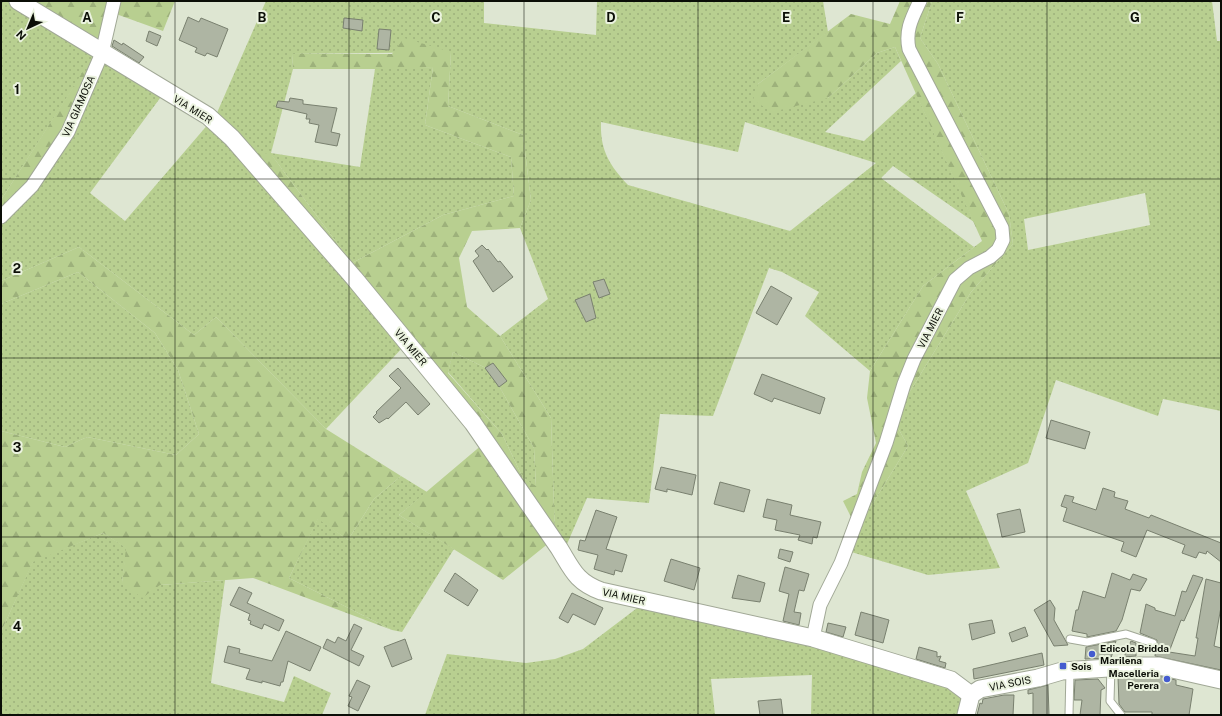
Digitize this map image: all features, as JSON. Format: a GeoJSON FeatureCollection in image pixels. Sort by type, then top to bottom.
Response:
{"type":"FeatureCollection","features":[{"type":"Feature","properties":{"kind":"street","name":"VIA MIER"},"geometry":{"type":"LineString","coordinates":[[18,1],[47,17],[102,53],[208,116],[232,138],[354,278],[473,422],[559,548],[570,569],[581,581],[601,591],[813,638],[952,680],[971,695]]}},
{"type":"Feature","properties":{"kind":"street","name":"VIA GIAMOSA"},"geometry":{"type":"LineString","coordinates":[[1,217],[32,186],[68,132],[102,53],[114,1]]}},
{"type":"Feature","properties":{"kind":"street","name":"VIA MIER"},"geometry":{"type":"LineString","coordinates":[[813,638],[820,605],[841,563],[886,443],[904,384],[914,358],[955,280],[968,268],[990,257],[998,250],[1003,240],[1002,228],[909,49],[907,36],[908,27],[920,1]]}},
{"type":"Feature","properties":{"kind":"street","name":"VIA SOIS"},"geometry":{"type":"LineString","coordinates":[[971,695],[983,688],[1070,670],[1111,667],[1159,666],[1221,680]]}},
{"type":"Feature","properties":{"kind":"street"},"geometry":{"type":"LineString","coordinates":[[966,715],[971,695]]}},
{"type":"Feature","properties":{"kind":"lane"},"geometry":{"type":"LineString","coordinates":[[1070,639],[1087,642],[1126,634],[1153,643]]}},
{"type":"Feature","properties":{"kind":"lane"},"geometry":{"type":"LineString","coordinates":[[1111,667],[1110,701],[1121,715]]}},
{"type":"Feature","properties":{"kind":"lane"},"geometry":{"type":"LineString","coordinates":[[1069,715],[1070,670]]}},
{"type":"Feature","properties":{"kind":"green space"},"geometry":{"type":"Polygon","coordinates":[[[1,1],[25,1],[169,86],[90,193],[125,221],[216,115],[266,1],[484,1],[484,23],[596,35],[597,1],[823,1],[828,32],[758,84],[828,98],[877,53],[895,47],[901,61],[825,132],[864,141],[916,93],[974,222],[893,166],[881,178],[974,247],[923,286],[870,371],[805,316],[819,292],[782,272],[769,268],[713,416],[660,414],[649,503],[587,498],[564,551],[555,538],[551,418],[500,336],[548,299],[520,228],[531,200],[523,135],[448,106],[451,52],[292,54],[293,69],[271,153],[360,167],[375,69],[433,67],[425,125],[511,157],[514,196],[443,215],[352,263],[270,153],[405,345],[326,429],[216,317],[194,335],[79,247],[1,281],[1,221],[84,71],[1,200],[1,1]],[[601,122],[602,141],[607,156],[616,171],[628,185],[790,231],[876,163],[745,122],[738,152],[601,122]]]}},
{"type":"Feature","properties":{"kind":"green space"},"geometry":{"type":"Polygon","coordinates":[[[25,1],[175,1],[163,31],[116,14],[100,44],[25,1]]]}},
{"type":"Feature","properties":{"kind":"green space"},"geometry":{"type":"Polygon","coordinates":[[[900,1],[932,1],[920,38],[938,64],[1009,214],[1013,244],[971,292],[893,419],[908,446],[857,529],[843,501],[857,494],[862,472],[876,443],[867,398],[870,371],[923,286],[982,241],[895,47],[877,53],[828,98],[772,112],[753,100],[758,84],[851,14],[890,24],[900,1]]]}},
{"type":"Feature","properties":{"kind":"green space"},"geometry":{"type":"Polygon","coordinates":[[[932,1],[1212,1],[1217,41],[1221,41],[1221,411],[1163,399],[1158,416],[1056,380],[1028,463],[966,491],[1000,568],[928,575],[848,551],[857,529],[908,446],[893,419],[971,292],[1013,244],[1009,214],[938,64],[920,38],[932,1]],[[1145,193],[1024,219],[1028,250],[1150,225],[1145,193]]]}},
{"type":"Feature","properties":{"kind":"green space"},"geometry":{"type":"Polygon","coordinates":[[[404,38],[451,52],[448,106],[523,135],[531,200],[520,228],[472,231],[459,258],[467,307],[500,336],[551,418],[555,538],[503,580],[399,515],[483,444],[405,345],[234,155],[270,153],[352,263],[443,215],[514,196],[511,157],[425,125],[433,67],[411,69],[293,69],[292,54],[392,54],[404,38]],[[453,352],[448,373],[502,434],[523,478],[536,486],[534,448],[490,370],[453,352]]]}},
{"type":"Feature","properties":{"kind":"green space"},"geometry":{"type":"Polygon","coordinates":[[[84,70],[95,90],[24,199],[1,221],[1,200],[84,70]]]}},
{"type":"Feature","properties":{"kind":"green space"},"geometry":{"type":"Polygon","coordinates":[[[79,247],[194,335],[216,317],[326,429],[401,476],[374,499],[348,540],[318,519],[289,578],[392,630],[253,578],[160,585],[142,598],[122,582],[126,548],[103,533],[33,562],[1,632],[1,431],[65,447],[87,437],[176,455],[199,434],[178,370],[155,333],[78,272],[1,304],[1,281],[79,247]]]}},
{"type":"Feature","properties":{"kind":"green space"},"geometry":{"type":"Polygon","coordinates":[[[78,272],[155,333],[178,370],[199,434],[176,455],[87,437],[65,447],[1,431],[1,304],[78,272]]]}},
{"type":"Feature","properties":{"kind":"green space"},"geometry":{"type":"Polygon","coordinates":[[[453,352],[490,370],[534,448],[536,487],[523,478],[502,434],[448,372],[453,352]]]}},
{"type":"Feature","properties":{"kind":"green space"},"geometry":{"type":"Polygon","coordinates":[[[401,476],[427,492],[399,515],[454,549],[402,632],[392,630],[289,578],[318,518],[348,540],[374,499],[401,476]]]}},
{"type":"Feature","properties":{"kind":"green space"},"geometry":{"type":"Polygon","coordinates":[[[103,533],[127,548],[122,582],[160,585],[225,580],[211,683],[284,702],[294,676],[331,693],[322,715],[1,715],[1,632],[33,561],[103,533]]]}},
{"type":"Feature","properties":{"kind":"green space"},"geometry":{"type":"Polygon","coordinates":[[[649,599],[815,636],[973,698],[968,715],[811,715],[812,675],[711,679],[715,715],[425,715],[447,654],[526,663],[555,659],[583,649],[649,599]]]}},
{"type":"Feature","properties":{"kind":"building"},"geometry":{"type":"Polygon","coordinates":[[[188,17],[199,22],[201,18],[228,29],[217,57],[207,53],[205,56],[195,52],[197,48],[179,40],[188,17]]]}},
{"type":"Feature","properties":{"kind":"building"},"geometry":{"type":"Polygon","coordinates":[[[344,18],[363,20],[362,31],[343,28],[344,18]]]}},
{"type":"Feature","properties":{"kind":"building"},"geometry":{"type":"Polygon","coordinates":[[[379,29],[391,30],[389,50],[377,49],[379,29]]]}},
{"type":"Feature","properties":{"kind":"building"},"geometry":{"type":"Polygon","coordinates":[[[149,31],[161,36],[157,46],[146,41],[149,31]]]}},
{"type":"Feature","properties":{"kind":"building"},"geometry":{"type":"Polygon","coordinates":[[[114,40],[122,45],[123,43],[144,57],[139,63],[112,46],[114,40]]]}},
{"type":"Feature","properties":{"kind":"building"},"geometry":{"type":"Polygon","coordinates":[[[290,98],[303,100],[303,104],[337,108],[331,132],[340,134],[337,146],[315,142],[319,125],[309,123],[310,119],[306,119],[307,114],[276,107],[278,101],[289,102],[290,98]]]}},
{"type":"Feature","properties":{"kind":"building"},"geometry":{"type":"Polygon","coordinates":[[[482,245],[487,250],[488,249],[498,262],[500,261],[513,277],[493,292],[473,261],[479,256],[475,251],[482,245]]]}},
{"type":"Feature","properties":{"kind":"building"},"geometry":{"type":"Polygon","coordinates":[[[604,279],[610,294],[599,298],[593,282],[604,279]]]}},
{"type":"Feature","properties":{"kind":"building"},"geometry":{"type":"Polygon","coordinates":[[[771,286],[792,298],[777,325],[756,313],[771,286]]]}},
{"type":"Feature","properties":{"kind":"building"},"geometry":{"type":"Polygon","coordinates":[[[590,294],[596,318],[586,322],[575,300],[590,294]]]}},
{"type":"Feature","properties":{"kind":"building"},"geometry":{"type":"Polygon","coordinates":[[[493,363],[507,381],[499,387],[485,368],[493,363]]]}},
{"type":"Feature","properties":{"kind":"building"},"geometry":{"type":"Polygon","coordinates":[[[398,368],[430,404],[418,415],[406,402],[388,419],[387,418],[379,423],[373,417],[377,413],[376,412],[401,388],[389,376],[398,368]]]}},
{"type":"Feature","properties":{"kind":"building"},"geometry":{"type":"Polygon","coordinates":[[[762,374],[825,398],[820,414],[774,398],[772,402],[754,394],[762,374]]]}},
{"type":"Feature","properties":{"kind":"building"},"geometry":{"type":"Polygon","coordinates":[[[1051,420],[1090,432],[1085,449],[1046,438],[1051,420]]]}},
{"type":"Feature","properties":{"kind":"building"},"geometry":{"type":"Polygon","coordinates":[[[661,467],[696,475],[692,495],[667,489],[667,492],[655,489],[661,467]]]}},
{"type":"Feature","properties":{"kind":"building"},"geometry":{"type":"Polygon","coordinates":[[[720,482],[750,490],[744,512],[714,504],[720,482]]]}},
{"type":"Feature","properties":{"kind":"building"},"geometry":{"type":"Polygon","coordinates":[[[1103,488],[1115,492],[1114,497],[1128,501],[1125,509],[1149,518],[1151,515],[1221,543],[1221,562],[1207,551],[1206,554],[1199,552],[1196,558],[1182,553],[1185,545],[1147,530],[1136,557],[1121,551],[1124,542],[1063,521],[1067,508],[1061,506],[1065,495],[1074,497],[1072,502],[1096,510],[1103,488]]]}},
{"type":"Feature","properties":{"kind":"building"},"geometry":{"type":"Polygon","coordinates":[[[767,499],[792,505],[790,515],[821,522],[817,538],[813,537],[812,544],[798,540],[800,535],[775,530],[777,520],[763,517],[767,499]]]}},
{"type":"Feature","properties":{"kind":"building"},"geometry":{"type":"Polygon","coordinates":[[[1020,509],[1025,532],[1002,537],[997,514],[1020,509]]]}},
{"type":"Feature","properties":{"kind":"building"},"geometry":{"type":"Polygon","coordinates":[[[596,510],[617,517],[606,549],[627,555],[622,572],[615,570],[614,575],[594,569],[598,555],[578,550],[580,540],[585,541],[596,510]]]}},
{"type":"Feature","properties":{"kind":"building"},"geometry":{"type":"Polygon","coordinates":[[[780,549],[793,552],[790,562],[778,558],[780,549]]]}},
{"type":"Feature","properties":{"kind":"building"},"geometry":{"type":"Polygon","coordinates":[[[671,559],[700,568],[694,590],[664,581],[671,559]]]}},
{"type":"Feature","properties":{"kind":"building"},"geometry":{"type":"Polygon","coordinates":[[[785,567],[809,574],[804,591],[799,590],[794,612],[801,613],[799,625],[783,621],[789,594],[779,591],[785,567]]]}},
{"type":"Feature","properties":{"kind":"building"},"geometry":{"type":"Polygon","coordinates":[[[455,573],[478,590],[468,606],[444,591],[455,573]]]}},
{"type":"Feature","properties":{"kind":"building"},"geometry":{"type":"Polygon","coordinates":[[[1112,573],[1130,580],[1133,574],[1147,579],[1140,591],[1131,589],[1122,620],[1116,631],[1087,637],[1087,634],[1072,631],[1076,610],[1078,610],[1083,591],[1105,598],[1112,573]]]}},
{"type":"Feature","properties":{"kind":"building"},"geometry":{"type":"Polygon","coordinates":[[[738,575],[765,583],[760,602],[732,598],[738,575]]]}},
{"type":"Feature","properties":{"kind":"building"},"geometry":{"type":"Polygon","coordinates":[[[1193,575],[1203,578],[1184,621],[1181,620],[1169,652],[1195,656],[1198,638],[1196,638],[1206,579],[1221,583],[1221,607],[1214,646],[1221,648],[1221,670],[1155,656],[1157,640],[1140,633],[1146,604],[1155,608],[1155,610],[1175,616],[1182,591],[1186,592],[1193,575]]]}},
{"type":"Feature","properties":{"kind":"building"},"geometry":{"type":"Polygon","coordinates":[[[239,587],[252,593],[247,603],[284,620],[279,631],[264,624],[262,629],[250,624],[251,621],[248,620],[250,614],[230,605],[239,587]]]}},
{"type":"Feature","properties":{"kind":"building"},"geometry":{"type":"Polygon","coordinates":[[[572,593],[603,608],[595,625],[573,614],[568,623],[559,618],[572,593]]]}},
{"type":"Feature","properties":{"kind":"building"},"geometry":{"type":"Polygon","coordinates":[[[1050,600],[1055,608],[1054,620],[1068,645],[1054,646],[1034,610],[1050,600]]]}},
{"type":"Feature","properties":{"kind":"building"},"geometry":{"type":"Polygon","coordinates":[[[861,612],[889,620],[883,643],[855,635],[861,612]]]}},
{"type":"Feature","properties":{"kind":"building"},"geometry":{"type":"Polygon","coordinates":[[[992,620],[995,633],[972,640],[969,624],[992,620]]]}},
{"type":"Feature","properties":{"kind":"building"},"geometry":{"type":"Polygon","coordinates":[[[828,623],[846,627],[843,637],[826,632],[828,623]]]}},
{"type":"Feature","properties":{"kind":"building"},"geometry":{"type":"Polygon","coordinates":[[[354,624],[362,628],[351,650],[364,656],[359,666],[323,648],[327,639],[335,643],[338,637],[346,641],[354,624]]]}},
{"type":"Feature","properties":{"kind":"building"},"geometry":{"type":"Polygon","coordinates":[[[1025,627],[1028,636],[1012,642],[1009,633],[1025,627]]]}},
{"type":"Feature","properties":{"kind":"building"},"geometry":{"type":"Polygon","coordinates":[[[286,631],[321,647],[310,671],[288,661],[283,682],[281,682],[280,686],[262,681],[262,683],[246,679],[250,669],[224,662],[228,646],[240,649],[239,653],[272,661],[286,631]]]}},
{"type":"Feature","properties":{"kind":"building"},"geometry":{"type":"Polygon","coordinates":[[[405,639],[412,659],[392,667],[384,647],[405,639]]]}},
{"type":"Feature","properties":{"kind":"building"},"geometry":{"type":"Polygon","coordinates":[[[1116,641],[1111,658],[1085,659],[1086,647],[1116,641]]]}},
{"type":"Feature","properties":{"kind":"building"},"geometry":{"type":"Polygon","coordinates":[[[1131,641],[1136,643],[1136,656],[1124,657],[1131,641]]]}},
{"type":"Feature","properties":{"kind":"building"},"geometry":{"type":"Polygon","coordinates":[[[919,647],[937,652],[937,657],[941,656],[939,661],[946,663],[945,668],[916,659],[919,647]]]}},
{"type":"Feature","properties":{"kind":"building"},"geometry":{"type":"Polygon","coordinates":[[[1042,653],[1044,665],[974,679],[973,669],[1042,653]]]}},
{"type":"Feature","properties":{"kind":"building"},"geometry":{"type":"Polygon","coordinates":[[[1158,676],[1176,680],[1176,685],[1193,689],[1189,715],[1152,715],[1152,712],[1125,712],[1119,704],[1118,677],[1158,676]]]}},
{"type":"Feature","properties":{"kind":"building"},"geometry":{"type":"Polygon","coordinates":[[[1098,679],[1105,688],[1101,690],[1100,715],[1080,715],[1082,700],[1074,700],[1075,680],[1098,679]]]}},
{"type":"Feature","properties":{"kind":"building"},"geometry":{"type":"Polygon","coordinates":[[[357,680],[370,686],[358,711],[348,706],[352,697],[349,696],[357,680]]]}},
{"type":"Feature","properties":{"kind":"building"},"geometry":{"type":"Polygon","coordinates":[[[1048,685],[1049,715],[1033,715],[1033,693],[1028,694],[1028,690],[1048,685]]]}},
{"type":"Feature","properties":{"kind":"building"},"geometry":{"type":"Polygon","coordinates":[[[1004,695],[1014,695],[1013,715],[977,715],[980,703],[982,704],[983,699],[1004,695]]]}},
{"type":"Feature","properties":{"kind":"building"},"geometry":{"type":"Polygon","coordinates":[[[781,699],[783,715],[760,715],[758,701],[781,699]]]}},
{"type":"Feature","properties":{"kind":"place","name":"Edicola Bridda Marilena"},"geometry":{"type":"Point","coordinates":[1092,654]}},
{"type":"Feature","properties":{"kind":"place","name":"Sois"},"geometry":{"type":"Point","coordinates":[1063,666]}},
{"type":"Feature","properties":{"kind":"place","name":"Macelleria Perera"},"geometry":{"type":"Point","coordinates":[1167,679]}}]}
